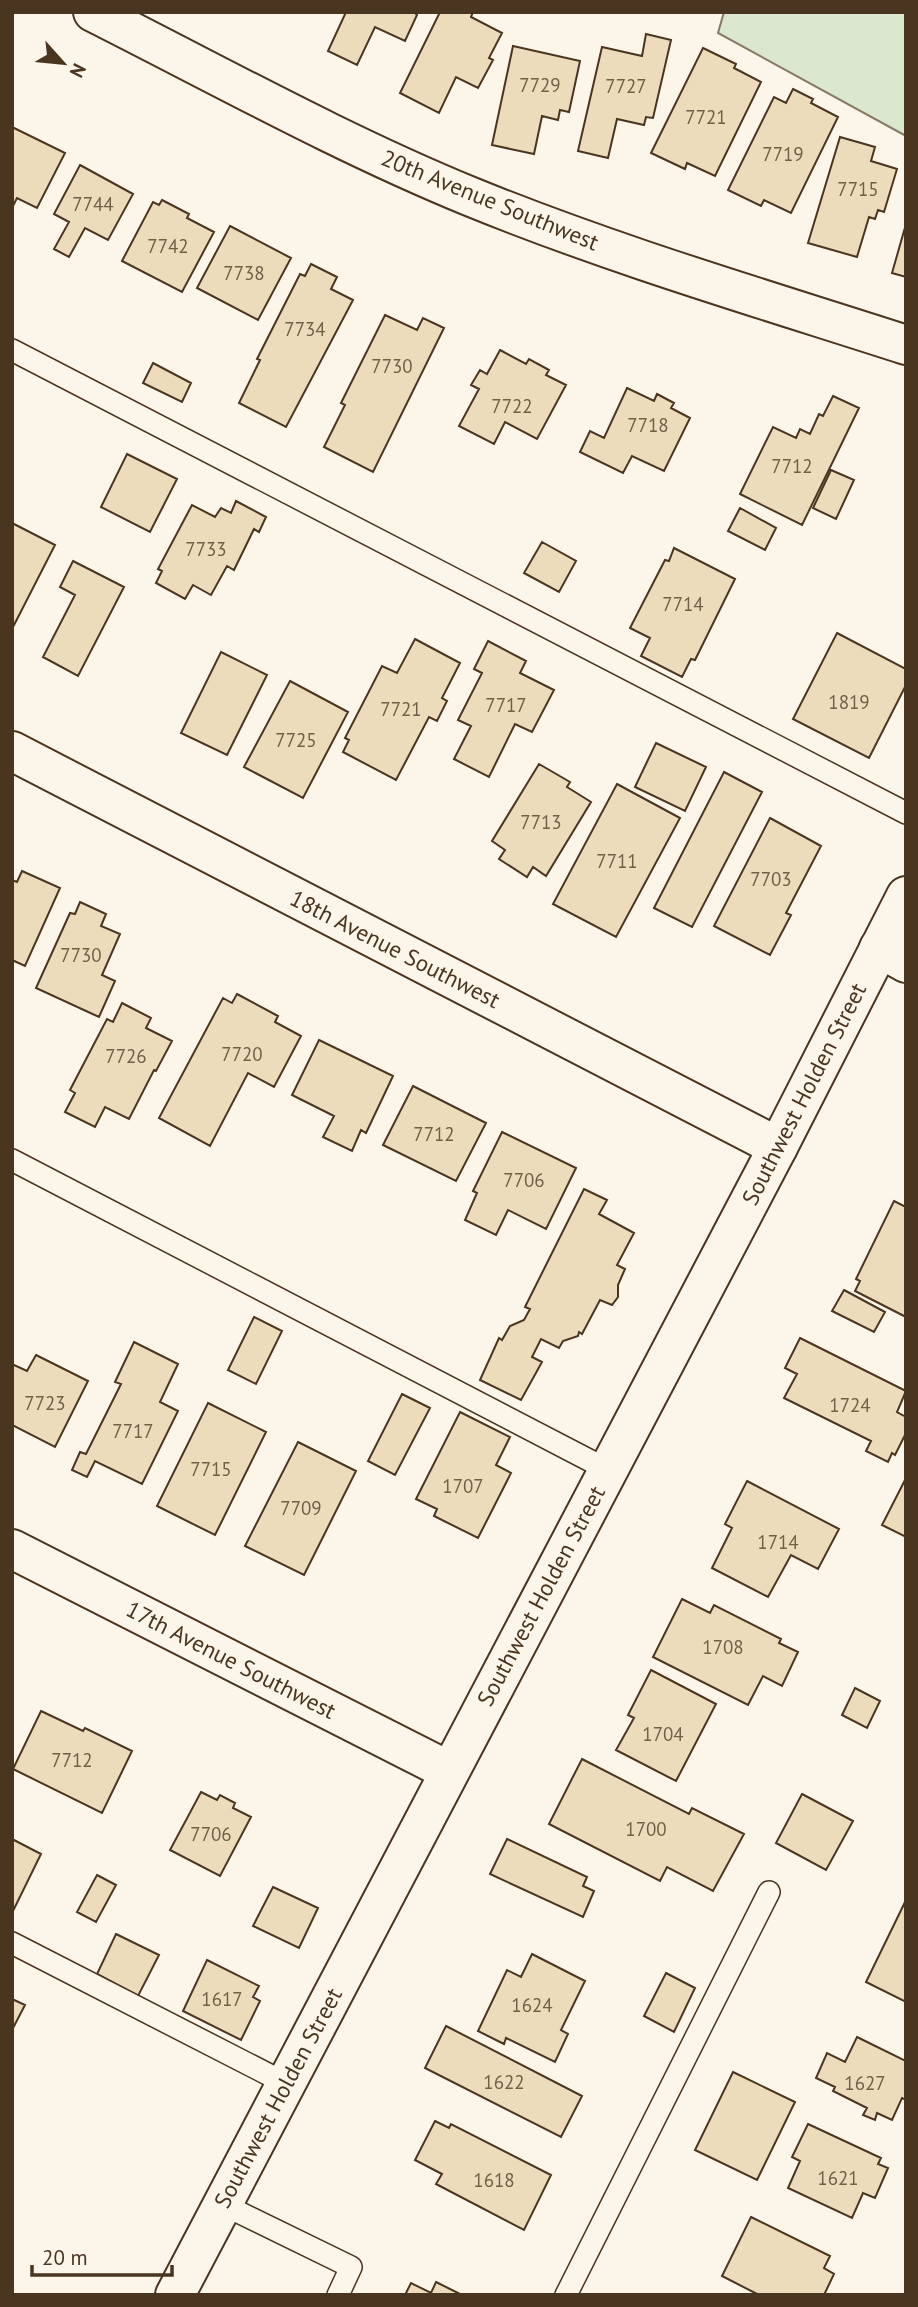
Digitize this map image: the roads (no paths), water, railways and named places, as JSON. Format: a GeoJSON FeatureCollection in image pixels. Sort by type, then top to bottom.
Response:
{"type":"FeatureCollection","features":[{"type":"Feature","properties":{"kind":"street","name":"20th Avenue Southwest"},"geometry":{"type":"LineString","coordinates":[[93,12],[351,144],[469,196],[578,238],[906,345]]}},
{"type":"Feature","properties":{"kind":"street","name":"18th Avenue Southwest"},"geometry":{"type":"LineString","coordinates":[[12,751],[778,1147]]}},
{"type":"Feature","properties":{"kind":"street","name":"Southwest Holden Street"},"geometry":{"type":"LineString","coordinates":[[175,2295],[778,1147],[892,956],[906,896]]}},
{"type":"Feature","properties":{"kind":"street","name":"17th Avenue Southwest"},"geometry":{"type":"LineString","coordinates":[[12,1549],[449,1772]]}},
{"type":"Feature","properties":{"kind":"lane"},"geometry":{"type":"LineString","coordinates":[[12,350],[906,813]]}},
{"type":"Feature","properties":{"kind":"lane"},"geometry":{"type":"LineString","coordinates":[[12,1160],[608,1470]]}},
{"type":"Feature","properties":{"kind":"lane"},"geometry":{"type":"LineString","coordinates":[[566,2295],[769,1892]]}},
{"type":"Feature","properties":{"kind":"lane"},"geometry":{"type":"LineString","coordinates":[[12,1942],[285,2083]]}},
{"type":"Feature","properties":{"kind":"lane"},"geometry":{"type":"LineString","coordinates":[[222,2204],[351,2267],[338,2295]]}}]}
